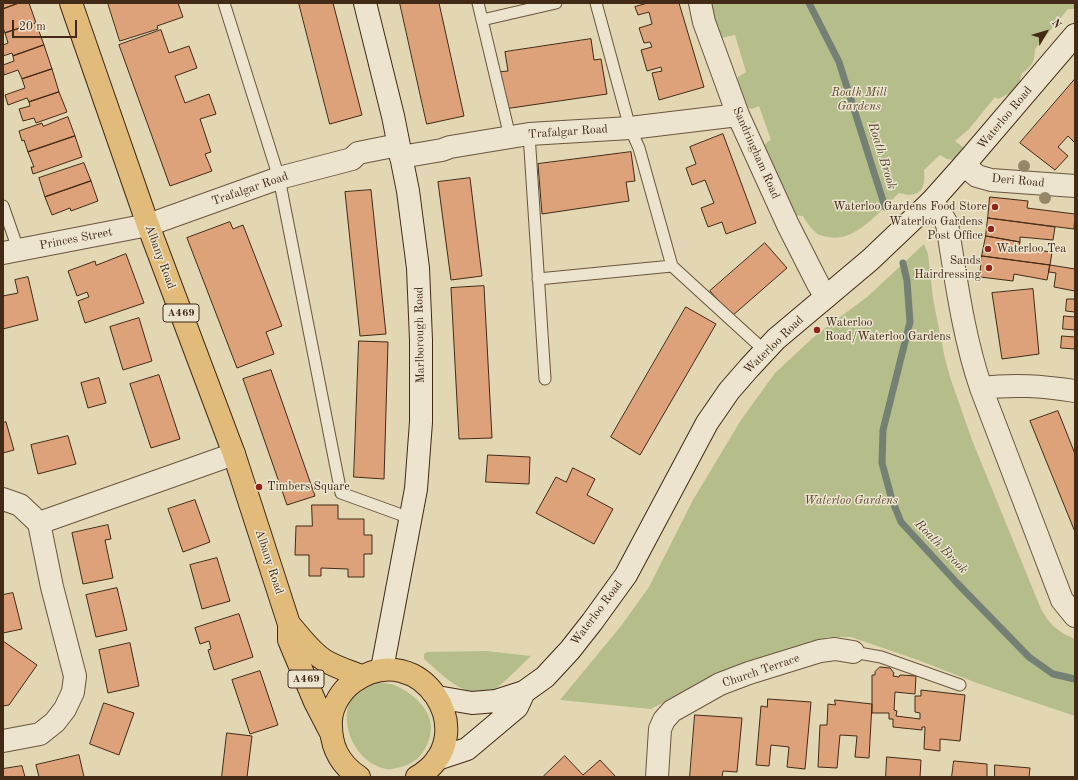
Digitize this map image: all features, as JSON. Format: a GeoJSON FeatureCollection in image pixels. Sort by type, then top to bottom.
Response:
{"type":"FeatureCollection","features":[{"type":"Feature","properties":{"kind":"main road","name":"Albany Road"},"geometry":{"type":"LineString","coordinates":[[71,3],[148,225],[234,454],[289,624],[289,640],[315,702],[330,733]]}},
{"type":"Feature","properties":{"kind":"main road","name":"Albany Road"},"geometry":{"type":"LineString","coordinates":[[289,624],[323,659],[334,666],[361,676]]}},
{"type":"Feature","properties":{"kind":"main road","name":"A469"},"geometry":{"type":"LineString","coordinates":[[351,774],[335,750],[330,733],[332,715],[338,698],[348,686],[361,676],[382,669],[411,674],[426,683],[437,696],[444,711],[446,728],[444,744],[437,759],[425,772],[417,777]]}},
{"type":"Feature","properties":{"kind":"street","name":"Marlborough Road"},"geometry":{"type":"LineString","coordinates":[[365,3],[393,116],[408,191],[418,268],[421,340],[421,422],[416,489],[382,669]]}},
{"type":"Feature","properties":{"kind":"street","name":"Sandringham Road"},"geometry":{"type":"LineString","coordinates":[[700,3],[704,22],[738,115],[788,225],[826,297]]}},
{"type":"Feature","properties":{"kind":"street","name":"Waterloo Road"},"geometry":{"type":"LineString","coordinates":[[437,696],[472,704],[496,700],[524,692],[545,677],[560,661],[610,599],[626,575],[707,423],[729,391],[764,351],[797,321],[859,270],[928,205],[1075,35]]}},
{"type":"Feature","properties":{"kind":"street","name":"Trafalgar Road"},"geometry":{"type":"LineString","coordinates":[[148,225],[279,178],[352,159],[358,153],[442,150],[450,147],[519,136],[630,128],[738,115]]}},
{"type":"Feature","properties":{"kind":"street","name":"Deri Road"},"geometry":{"type":"LineString","coordinates":[[964,165],[977,176],[991,180],[1075,186]]}},
{"type":"Feature","properties":{"kind":"street"},"geometry":{"type":"LineString","coordinates":[[928,205],[940,212],[948,224],[961,311],[973,365],[1062,600],[1075,616]]}},
{"type":"Feature","properties":{"kind":"street","name":"Princes Street"},"geometry":{"type":"LineString","coordinates":[[10,251],[148,225]]}},
{"type":"Feature","properties":{"kind":"street"},"geometry":{"type":"LineString","coordinates":[[981,388],[1024,385],[1044,386],[1075,391]]}},
{"type":"Feature","properties":{"kind":"street"},"geometry":{"type":"LineString","coordinates":[[39,523],[234,454]]}},
{"type":"Feature","properties":{"kind":"street"},"geometry":{"type":"LineString","coordinates":[[3,499],[20,505],[39,523],[52,587],[75,676],[73,692],[65,709],[55,722],[40,734],[3,741]]}},
{"type":"Feature","properties":{"kind":"street","name":"Church Terrace"},"geometry":{"type":"LineString","coordinates":[[656,777],[660,729],[664,720],[672,711],[720,684],[749,673],[820,652],[835,649],[853,652]]}},
{"type":"Feature","properties":{"kind":"street","name":"Waterloo Road"},"geometry":{"type":"LineString","coordinates":[[437,759],[467,749],[518,707],[524,692]]}},
{"type":"Feature","properties":{"kind":"lane"},"geometry":{"type":"LineString","coordinates":[[224,3],[279,178],[341,493],[410,518]]}},
{"type":"Feature","properties":{"kind":"lane"},"geometry":{"type":"LineString","coordinates":[[478,3],[519,136],[538,279],[545,379]]}},
{"type":"Feature","properties":{"kind":"lane"},"geometry":{"type":"LineString","coordinates":[[482,20],[556,3]]}},
{"type":"Feature","properties":{"kind":"lane"},"geometry":{"type":"LineString","coordinates":[[596,3],[630,128],[639,148],[672,266],[764,351]]}},
{"type":"Feature","properties":{"kind":"lane"},"geometry":{"type":"LineString","coordinates":[[3,206],[10,251]]}},
{"type":"Feature","properties":{"kind":"lane"},"geometry":{"type":"LineString","coordinates":[[538,279],[672,266]]}},
{"type":"Feature","properties":{"kind":"lane"},"geometry":{"type":"LineString","coordinates":[[853,652],[881,657],[960,685]]}},
{"type":"Feature","properties":{"kind":"green space","name":"Roath Mill Gardens"},"geometry":{"type":"Polygon","coordinates":[[[698,3],[1075,3],[1075,9],[1068,9],[1035,49],[1032,63],[1022,73],[1017,90],[998,99],[995,97],[969,129],[955,141],[963,147],[965,151],[959,161],[947,159],[940,155],[924,170],[924,182],[920,191],[912,195],[899,193],[867,224],[848,235],[838,238],[819,234],[808,224],[803,216],[793,215],[763,147],[768,141],[771,140],[759,106],[752,109],[743,106],[734,87],[738,77],[746,72],[735,35],[721,38],[698,3]]]}},
{"type":"Feature","properties":{"kind":"green space","name":"Waterloo Gardens"},"geometry":{"type":"Polygon","coordinates":[[[924,244],[928,254],[933,299],[945,359],[972,440],[1041,609],[1047,619],[1055,627],[1064,634],[1075,639],[1075,716],[977,683],[918,660],[851,637],[828,637],[756,659],[715,676],[651,709],[560,700],[621,626],[649,587],[693,500],[741,420],[775,373],[816,335],[867,297],[924,244]]]}},
{"type":"Feature","properties":{"kind":"green space"},"geometry":{"type":"Polygon","coordinates":[[[486,651],[531,656],[499,686],[489,692],[479,693],[459,687],[449,681],[424,659],[424,654],[427,652],[486,651]]]}},
{"type":"Feature","properties":{"kind":"green space"},"geometry":{"type":"Polygon","coordinates":[[[376,682],[391,684],[404,690],[423,706],[430,720],[431,727],[429,740],[421,755],[416,760],[404,766],[393,769],[375,765],[366,759],[358,751],[348,731],[348,709],[351,698],[359,690],[376,682]]]}},
{"type":"Feature","properties":{"kind":"building"},"geometry":{"type":"Polygon","coordinates":[[[3,3],[19,3],[3,9],[3,3]]]}},
{"type":"Feature","properties":{"kind":"building"},"geometry":{"type":"Polygon","coordinates":[[[19,3],[29,3],[36,23],[5,33],[3,28],[3,9],[19,3]]]}},
{"type":"Feature","properties":{"kind":"building"},"geometry":{"type":"Polygon","coordinates":[[[108,3],[178,3],[183,17],[157,26],[158,29],[120,41],[108,3]]]}},
{"type":"Feature","properties":{"kind":"building"},"geometry":{"type":"Polygon","coordinates":[[[299,3],[333,3],[362,115],[330,124],[299,3]]]}},
{"type":"Feature","properties":{"kind":"building"},"geometry":{"type":"Polygon","coordinates":[[[400,3],[439,3],[464,116],[427,124],[400,3]]]}},
{"type":"Feature","properties":{"kind":"building"},"geometry":{"type":"Polygon","coordinates":[[[648,3],[679,3],[704,87],[659,100],[652,73],[662,71],[661,67],[647,71],[641,50],[652,47],[650,42],[644,43],[639,28],[652,24],[649,12],[638,15],[635,7],[648,3]]]}},
{"type":"Feature","properties":{"kind":"building"},"geometry":{"type":"Polygon","coordinates":[[[36,23],[44,45],[13,56],[12,53],[3,56],[3,45],[8,43],[5,33],[36,23]]]}},
{"type":"Feature","properties":{"kind":"building"},"geometry":{"type":"Polygon","coordinates":[[[161,30],[169,53],[189,46],[197,68],[175,76],[185,103],[209,94],[216,114],[200,119],[211,152],[205,154],[212,171],[170,186],[119,45],[161,30]]]}},
{"type":"Feature","properties":{"kind":"building"},"geometry":{"type":"Polygon","coordinates":[[[591,39],[594,60],[601,59],[607,94],[504,109],[498,72],[508,71],[505,52],[591,39]]]}},
{"type":"Feature","properties":{"kind":"building"},"geometry":{"type":"Polygon","coordinates":[[[44,45],[52,69],[22,79],[18,70],[4,75],[3,65],[14,61],[13,56],[44,45]]]}},
{"type":"Feature","properties":{"kind":"building"},"geometry":{"type":"Polygon","coordinates":[[[52,69],[59,92],[29,102],[27,98],[8,105],[5,95],[25,88],[22,79],[52,69]]]}},
{"type":"Feature","properties":{"kind":"building"},"geometry":{"type":"Polygon","coordinates":[[[1075,79],[1075,143],[1068,136],[1058,147],[1068,156],[1055,170],[1020,143],[1075,79]]]}},
{"type":"Feature","properties":{"kind":"building"},"geometry":{"type":"Polygon","coordinates":[[[59,92],[67,112],[36,123],[34,118],[23,121],[19,109],[30,106],[29,102],[59,92]]]}},
{"type":"Feature","properties":{"kind":"building"},"geometry":{"type":"Polygon","coordinates":[[[68,117],[75,136],[28,152],[19,131],[42,123],[43,126],[68,117]]]}},
{"type":"Feature","properties":{"kind":"building"},"geometry":{"type":"Polygon","coordinates":[[[723,134],[756,223],[726,234],[722,222],[708,227],[701,208],[714,203],[705,180],[692,185],[686,168],[696,164],[690,147],[723,134]]]}},
{"type":"Feature","properties":{"kind":"building"},"geometry":{"type":"Polygon","coordinates":[[[75,136],[82,157],[33,174],[31,167],[34,167],[28,152],[75,136]]]}},
{"type":"Feature","properties":{"kind":"building"},"geometry":{"type":"Polygon","coordinates":[[[631,152],[635,181],[626,182],[629,201],[542,214],[538,164],[631,152]]]}},
{"type":"Feature","properties":{"kind":"building"},"geometry":{"type":"Polygon","coordinates":[[[84,163],[91,181],[45,197],[39,178],[84,163]]]}},
{"type":"Feature","properties":{"kind":"building"},"geometry":{"type":"Polygon","coordinates":[[[470,178],[482,276],[451,280],[438,182],[470,178]]]}},
{"type":"Feature","properties":{"kind":"building"},"geometry":{"type":"Polygon","coordinates":[[[91,181],[98,201],[71,211],[70,208],[52,215],[45,197],[91,181]]]}},
{"type":"Feature","properties":{"kind":"building"},"geometry":{"type":"Polygon","coordinates":[[[371,190],[386,334],[360,336],[345,192],[371,190]]]}},
{"type":"Feature","properties":{"kind":"building"},"geometry":{"type":"Polygon","coordinates":[[[990,197],[1028,201],[1027,208],[1075,214],[1074,229],[988,218],[990,197]]]}},
{"type":"Feature","properties":{"kind":"building"},"geometry":{"type":"Polygon","coordinates":[[[988,218],[1055,227],[1053,240],[1020,237],[1020,242],[986,236],[988,218]]]}},
{"type":"Feature","properties":{"kind":"building"},"geometry":{"type":"Polygon","coordinates":[[[230,222],[233,229],[243,225],[282,326],[266,332],[274,354],[237,368],[187,238],[230,222]]]}},
{"type":"Feature","properties":{"kind":"building"},"geometry":{"type":"Polygon","coordinates":[[[986,236],[1020,242],[1019,248],[1052,252],[1050,265],[982,256],[986,236]]]}},
{"type":"Feature","properties":{"kind":"building"},"geometry":{"type":"Polygon","coordinates":[[[765,243],[787,268],[732,316],[710,291],[765,243]]]}},
{"type":"Feature","properties":{"kind":"building"},"geometry":{"type":"Polygon","coordinates":[[[126,254],[144,303],[85,323],[78,301],[89,297],[87,292],[77,296],[68,271],[95,261],[96,265],[126,254]]]}},
{"type":"Feature","properties":{"kind":"building"},"geometry":{"type":"Polygon","coordinates":[[[982,256],[1050,265],[1047,280],[1014,274],[1013,281],[980,277],[982,256]]]}},
{"type":"Feature","properties":{"kind":"building"},"geometry":{"type":"Polygon","coordinates":[[[1050,265],[1075,269],[1075,291],[1054,287],[1056,273],[1049,272],[1050,265]]]}},
{"type":"Feature","properties":{"kind":"building"},"geometry":{"type":"Polygon","coordinates":[[[28,277],[38,320],[3,329],[3,296],[18,293],[15,280],[28,277]]]}},
{"type":"Feature","properties":{"kind":"building"},"geometry":{"type":"Polygon","coordinates":[[[484,286],[492,438],[459,439],[451,288],[484,286]]]}},
{"type":"Feature","properties":{"kind":"building"},"geometry":{"type":"Polygon","coordinates":[[[1033,289],[1039,354],[1002,359],[992,293],[1033,289]]]}},
{"type":"Feature","properties":{"kind":"building"},"geometry":{"type":"Polygon","coordinates":[[[1067,299],[1075,299],[1075,312],[1066,311],[1067,299]]]}},
{"type":"Feature","properties":{"kind":"building"},"geometry":{"type":"Polygon","coordinates":[[[686,307],[716,324],[640,455],[611,437],[686,307]]]}},
{"type":"Feature","properties":{"kind":"building"},"geometry":{"type":"Polygon","coordinates":[[[1064,316],[1075,317],[1075,330],[1063,329],[1064,316]]]}},
{"type":"Feature","properties":{"kind":"building"},"geometry":{"type":"Polygon","coordinates":[[[139,318],[152,361],[123,370],[110,327],[139,318]]]}},
{"type":"Feature","properties":{"kind":"building"},"geometry":{"type":"Polygon","coordinates":[[[1062,336],[1075,337],[1075,349],[1061,348],[1062,336]]]}},
{"type":"Feature","properties":{"kind":"building"},"geometry":{"type":"Polygon","coordinates":[[[359,341],[388,342],[384,479],[354,477],[359,341]]]}},
{"type":"Feature","properties":{"kind":"building"},"geometry":{"type":"Polygon","coordinates":[[[271,370],[315,496],[287,505],[243,379],[271,370]]]}},
{"type":"Feature","properties":{"kind":"building"},"geometry":{"type":"Polygon","coordinates":[[[159,375],[180,439],[151,448],[130,384],[159,375]]]}},
{"type":"Feature","properties":{"kind":"building"},"geometry":{"type":"Polygon","coordinates":[[[99,378],[106,403],[88,408],[81,383],[99,378]]]}},
{"type":"Feature","properties":{"kind":"building"},"geometry":{"type":"Polygon","coordinates":[[[1058,411],[1075,454],[1075,532],[1030,421],[1058,411]]]}},
{"type":"Feature","properties":{"kind":"building"},"geometry":{"type":"Polygon","coordinates":[[[6,422],[14,450],[3,453],[3,423],[6,422]]]}},
{"type":"Feature","properties":{"kind":"building"},"geometry":{"type":"Polygon","coordinates":[[[68,436],[76,464],[38,474],[31,445],[68,436]]]}},
{"type":"Feature","properties":{"kind":"building"},"geometry":{"type":"Polygon","coordinates":[[[488,455],[530,457],[529,484],[486,482],[488,455]]]}},
{"type":"Feature","properties":{"kind":"building"},"geometry":{"type":"Polygon","coordinates":[[[573,468],[595,479],[587,495],[613,509],[594,544],[536,513],[556,477],[566,482],[573,468]]]}},
{"type":"Feature","properties":{"kind":"building"},"geometry":{"type":"Polygon","coordinates":[[[195,500],[210,542],[183,552],[168,509],[195,500]]]}},
{"type":"Feature","properties":{"kind":"building"},"geometry":{"type":"Polygon","coordinates":[[[312,505],[338,505],[338,519],[364,519],[364,535],[372,535],[372,554],[364,554],[364,577],[348,577],[348,569],[321,568],[321,576],[309,576],[309,555],[295,555],[296,526],[312,526],[312,505]]]}},
{"type":"Feature","properties":{"kind":"building"},"geometry":{"type":"Polygon","coordinates":[[[108,525],[111,539],[105,540],[113,578],[83,584],[72,533],[108,525]]]}},
{"type":"Feature","properties":{"kind":"building"},"geometry":{"type":"Polygon","coordinates":[[[217,558],[230,601],[202,609],[190,565],[217,558]]]}},
{"type":"Feature","properties":{"kind":"building"},"geometry":{"type":"Polygon","coordinates":[[[117,588],[127,630],[96,637],[86,595],[117,588]]]}},
{"type":"Feature","properties":{"kind":"building"},"geometry":{"type":"Polygon","coordinates":[[[13,593],[22,629],[3,633],[3,595],[13,593]]]}},
{"type":"Feature","properties":{"kind":"building"},"geometry":{"type":"Polygon","coordinates":[[[239,614],[253,657],[214,670],[208,650],[211,649],[209,641],[200,644],[195,628],[239,614]]]}},
{"type":"Feature","properties":{"kind":"building"},"geometry":{"type":"Polygon","coordinates":[[[3,641],[37,665],[9,705],[3,706],[3,641]]]}},
{"type":"Feature","properties":{"kind":"building"},"geometry":{"type":"Polygon","coordinates":[[[130,643],[139,686],[108,693],[99,650],[130,643]]]}},
{"type":"Feature","properties":{"kind":"building"},"geometry":{"type":"Polygon","coordinates":[[[880,667],[890,668],[894,673],[893,676],[916,676],[915,694],[895,692],[894,710],[897,711],[896,716],[920,719],[920,713],[915,712],[915,696],[921,696],[921,690],[965,695],[960,741],[940,739],[940,751],[924,749],[925,727],[922,727],[922,730],[893,727],[893,719],[889,719],[889,713],[872,713],[872,675],[875,675],[875,672],[880,667]]]}},
{"type":"Feature","properties":{"kind":"building"},"geometry":{"type":"Polygon","coordinates":[[[260,671],[278,725],[250,734],[232,680],[260,671]]]}},
{"type":"Feature","properties":{"kind":"building"},"geometry":{"type":"Polygon","coordinates":[[[768,699],[811,702],[805,769],[787,767],[789,747],[771,745],[769,766],[756,765],[761,706],[767,707],[768,699]]]}},
{"type":"Feature","properties":{"kind":"building"},"geometry":{"type":"Polygon","coordinates":[[[835,700],[872,704],[869,758],[855,757],[857,736],[840,735],[837,768],[818,767],[820,725],[827,725],[828,704],[835,705],[835,700]]]}},
{"type":"Feature","properties":{"kind":"building"},"geometry":{"type":"Polygon","coordinates":[[[104,703],[134,713],[119,755],[90,744],[104,703]]]}},
{"type":"Feature","properties":{"kind":"building"},"geometry":{"type":"Polygon","coordinates":[[[695,715],[742,718],[737,772],[723,771],[722,777],[690,777],[695,715]]]}},
{"type":"Feature","properties":{"kind":"building"},"geometry":{"type":"Polygon","coordinates":[[[227,733],[252,736],[247,777],[222,777],[227,733]]]}},
{"type":"Feature","properties":{"kind":"building"},"geometry":{"type":"Polygon","coordinates":[[[79,755],[84,777],[39,777],[36,765],[79,755]]]}},
{"type":"Feature","properties":{"kind":"building"},"geometry":{"type":"Polygon","coordinates":[[[565,756],[583,775],[600,760],[616,777],[543,777],[565,756]]]}},
{"type":"Feature","properties":{"kind":"building"},"geometry":{"type":"Polygon","coordinates":[[[887,757],[921,760],[920,777],[886,777],[887,757]]]}},
{"type":"Feature","properties":{"kind":"building"},"geometry":{"type":"Polygon","coordinates":[[[954,761],[987,764],[987,777],[952,777],[954,761]]]}},
{"type":"Feature","properties":{"kind":"building"},"geometry":{"type":"Polygon","coordinates":[[[995,765],[1030,768],[1029,777],[995,777],[995,765]]]}},
{"type":"Feature","properties":{"kind":"building"},"geometry":{"type":"Polygon","coordinates":[[[22,766],[25,777],[3,777],[3,769],[22,766]]]}},
{"type":"Feature","properties":{"kind":"waterway","name":"Roath Brook"},"geometry":{"type":"LineString","coordinates":[[809,3],[839,62],[885,207]]}},
{"type":"Feature","properties":{"kind":"waterway","name":"Roath Brook"},"geometry":{"type":"LineString","coordinates":[[903,263],[907,281],[910,322],[883,430],[882,463],[892,500],[901,522],[957,583],[1029,657],[1053,674],[1075,679]]}},
{"type":"Feature","properties":{"kind":"place","name":"Waterloo Gardens Food Store"},"geometry":{"type":"Point","coordinates":[995,207]}},
{"type":"Feature","properties":{"kind":"place","name":"Waterloo Gardens Post Office"},"geometry":{"type":"Point","coordinates":[991,229]}},
{"type":"Feature","properties":{"kind":"place","name":"Waterloo Tea"},"geometry":{"type":"Point","coordinates":[988,249]}},
{"type":"Feature","properties":{"kind":"place","name":"Sands Hairdressing"},"geometry":{"type":"Point","coordinates":[989,268]}},
{"type":"Feature","properties":{"kind":"place","name":"Waterloo Road/Waterloo Gardens"},"geometry":{"type":"Point","coordinates":[817,330]}},
{"type":"Feature","properties":{"kind":"place","name":"Timbers Square"},"geometry":{"type":"Point","coordinates":[259,487]}}]}
